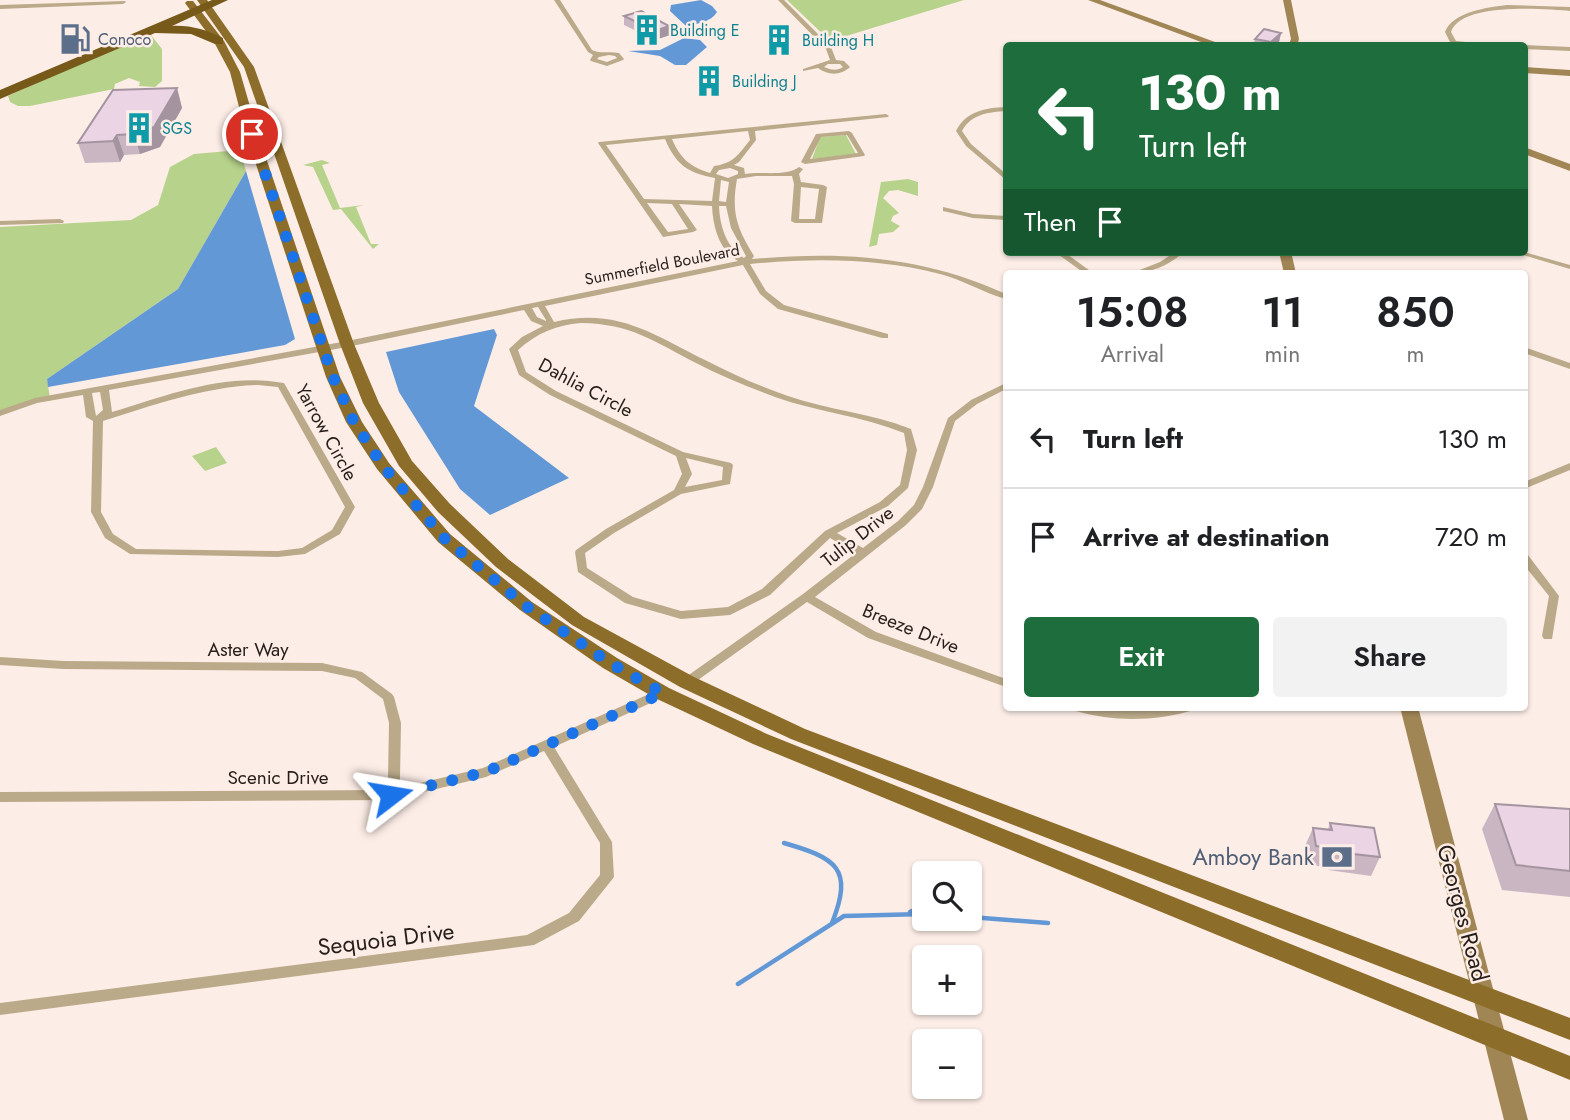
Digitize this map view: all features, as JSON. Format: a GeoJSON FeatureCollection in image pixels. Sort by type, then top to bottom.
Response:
{"type":"FeatureCollection","features":[{"type":"Feature","properties":{"kind":"highway"},"geometry":{"type":"LineString","coordinates":[[0,95],[201,3]]}},
{"type":"Feature","properties":{"kind":"highway"},"geometry":{"type":"LineString","coordinates":[[0,84],[201,3]]}},
{"type":"Feature","properties":{"kind":"highway"},"geometry":{"type":"LineString","coordinates":[[128,38],[186,28],[205,33],[219,41]]}},
{"type":"Feature","properties":{"kind":"main road"},"geometry":{"type":"LineString","coordinates":[[201,3],[235,72],[322,348],[354,422],[383,466],[444,538],[526,606],[610,663],[663,693],[760,739],[1570,1068]]}},
{"type":"Feature","properties":{"kind":"main road"},"geometry":{"type":"LineString","coordinates":[[201,3],[249,67],[347,344],[371,403],[405,463],[444,508],[502,563],[578,621],[687,682],[798,734],[1570,1029]]}},
{"type":"Feature","properties":{"kind":"street"},"geometry":{"type":"LineString","coordinates":[[557,0],[590,51],[597,55]]}},
{"type":"Feature","properties":{"kind":"street"},"geometry":{"type":"LineString","coordinates":[[781,0],[828,48],[833,61]]}},
{"type":"Feature","properties":{"kind":"street"},"geometry":{"type":"LineString","coordinates":[[1092,0],[1212,42]]}},
{"type":"Feature","properties":{"kind":"street"},"geometry":{"type":"LineString","coordinates":[[1287,0],[1294,42]]}},
{"type":"Feature","properties":{"kind":"street"},"geometry":{"type":"LineString","coordinates":[[1529,0],[1535,8]]}},
{"type":"Feature","properties":{"kind":"street"},"geometry":{"type":"LineString","coordinates":[[0,7],[123,2]]}},
{"type":"Feature","properties":{"kind":"street"},"geometry":{"type":"LineString","coordinates":[[1453,42],[1448,32],[1450,26],[1471,12],[1513,6],[1570,9]]}},
{"type":"Feature","properties":{"kind":"street"},"geometry":{"type":"LineString","coordinates":[[1528,47],[1570,50]]}},
{"type":"Feature","properties":{"kind":"street"},"geometry":{"type":"LineString","coordinates":[[805,70],[833,61],[847,67],[840,71],[828,71],[822,69],[821,65]]}},
{"type":"Feature","properties":{"kind":"street"},"geometry":{"type":"LineString","coordinates":[[1528,70],[1570,73]]}},
{"type":"Feature","properties":{"kind":"street"},"geometry":{"type":"LineString","coordinates":[[1003,109],[985,111],[968,118],[959,131],[968,145],[1003,175]]}},
{"type":"Feature","properties":{"kind":"street"},"geometry":{"type":"LineString","coordinates":[[674,202],[693,230],[666,235],[601,143],[886,116]]}},
{"type":"Feature","properties":{"kind":"street"},"geometry":{"type":"LineString","coordinates":[[829,134],[835,131],[832,122]]}},
{"type":"Feature","properties":{"kind":"street"},"geometry":{"type":"LineString","coordinates":[[745,262],[750,256],[729,217],[728,204],[738,171],[753,140],[751,129]]}},
{"type":"Feature","properties":{"kind":"street"},"geometry":{"type":"LineString","coordinates":[[797,184],[823,187],[819,221],[795,221],[795,174],[818,135],[849,133],[862,155],[805,161]]}},
{"type":"Feature","properties":{"kind":"street"},"geometry":{"type":"LineString","coordinates":[[668,137],[673,152],[685,168],[715,175],[738,171]]}},
{"type":"Feature","properties":{"kind":"street"},"geometry":{"type":"LineString","coordinates":[[1528,152],[1570,168]]}},
{"type":"Feature","properties":{"kind":"street"},"geometry":{"type":"LineString","coordinates":[[795,174],[756,174],[724,166],[715,175],[719,232],[735,257],[745,262],[763,292],[781,307],[885,337]]}},
{"type":"Feature","properties":{"kind":"street"},"geometry":{"type":"LineString","coordinates":[[643,201],[728,204]]}},
{"type":"Feature","properties":{"kind":"street"},"geometry":{"type":"LineString","coordinates":[[946,209],[973,216],[1003,218]]}},
{"type":"Feature","properties":{"kind":"street"},"geometry":{"type":"LineString","coordinates":[[0,223],[60,221]]}},
{"type":"Feature","properties":{"kind":"street"},"geometry":{"type":"LineString","coordinates":[[1528,255],[1570,267]]}},
{"type":"Feature","properties":{"kind":"street"},"geometry":{"type":"LineString","coordinates":[[1065,256],[1085,270]]}},
{"type":"Feature","properties":{"kind":"street"},"geometry":{"type":"LineString","coordinates":[[1145,270],[1163,264],[1174,256]]}},
{"type":"Feature","properties":{"kind":"street","name":"Summerfield Boulevard"},"geometry":{"type":"LineString","coordinates":[[322,348],[745,262],[829,257],[904,264],[970,281],[1003,296]]}},
{"type":"Feature","properties":{"kind":"street"},"geometry":{"type":"LineString","coordinates":[[526,306],[534,319],[550,326],[550,320],[540,303]]}},
{"type":"Feature","properties":{"kind":"street","name":"Dahlia Circle"},"geometry":{"type":"LineString","coordinates":[[678,492],[610,531],[580,552],[582,570],[629,600],[681,615],[730,611],[766,592],[829,533],[884,503],[905,486],[912,450],[908,432],[887,422],[794,401],[740,381],[629,327],[591,321],[561,321],[529,334],[513,349],[522,373],[553,393],[680,454]]}},
{"type":"Feature","properties":{"kind":"street"},"geometry":{"type":"LineString","coordinates":[[0,413],[35,401],[322,348]]}},
{"type":"Feature","properties":{"kind":"street"},"geometry":{"type":"LineString","coordinates":[[1528,351],[1570,366]]}},
{"type":"Feature","properties":{"kind":"street","name":"Yarrow Circle"},"geometry":{"type":"LineString","coordinates":[[87,392],[91,417],[98,419],[228,382],[258,381],[281,385],[350,507],[336,532],[305,551],[278,554],[134,552],[108,536],[96,512],[98,419]]}},
{"type":"Feature","properties":{"kind":"street","name":"Tulip Drive"},"geometry":{"type":"LineString","coordinates":[[687,682],[807,597],[918,507],[929,487],[951,420],[974,402],[1003,388]]}},
{"type":"Feature","properties":{"kind":"street","name":"Yarrow Circle"},"geometry":{"type":"LineString","coordinates":[[98,419],[108,411],[104,389]]}},
{"type":"Feature","properties":{"kind":"street"},"geometry":{"type":"LineString","coordinates":[[678,492],[727,482],[728,465],[680,454]]}},
{"type":"Feature","properties":{"kind":"street"},"geometry":{"type":"LineString","coordinates":[[678,492],[687,474],[680,454]]}},
{"type":"Feature","properties":{"kind":"street"},"geometry":{"type":"LineString","coordinates":[[1528,484],[1570,466]]}},
{"type":"Feature","properties":{"kind":"street"},"geometry":{"type":"LineString","coordinates":[[829,533],[864,553]]}},
{"type":"Feature","properties":{"kind":"street"},"geometry":{"type":"LineString","coordinates":[[1528,562],[1553,596],[1548,636]]}},
{"type":"Feature","properties":{"kind":"street","name":"Breeze Drive"},"geometry":{"type":"LineString","coordinates":[[807,597],[872,635],[1003,682]]}},
{"type":"Feature","properties":{"kind":"street","name":"Aster Way"},"geometry":{"type":"LineString","coordinates":[[0,661],[63,665],[322,667],[358,675],[388,697],[395,723],[394,779],[391,795]]}},
{"type":"Feature","properties":{"kind":"street","name":"Scenic Drive"},"geometry":{"type":"LineString","coordinates":[[0,797],[391,795],[486,772],[663,693]]}},
{"type":"Feature","properties":{"kind":"street"},"geometry":{"type":"LineString","coordinates":[[1100,711],[1129,716],[1152,716],[1173,711]]}},
{"type":"Feature","properties":{"kind":"street","name":"Georges Road"},"geometry":{"type":"LineString","coordinates":[[1410,711],[1516,1120]]}},
{"type":"Feature","properties":{"kind":"street","name":"Sequoia Drive"},"geometry":{"type":"LineString","coordinates":[[0,1009],[529,941],[574,917],[607,877],[606,842],[547,746]]}},
{"type":"Feature","properties":{"kind":"green space"},"geometry":{"type":"Polygon","coordinates":[[[787,0],[964,0],[830,41],[787,0]]]}},
{"type":"Feature","properties":{"kind":"green space"},"geometry":{"type":"Polygon","coordinates":[[[151,35],[162,49],[162,81],[155,87],[139,86],[140,82],[129,78],[115,84],[114,89],[30,106],[18,106],[10,102],[8,96],[134,39],[151,35]]]}},
{"type":"Feature","properties":{"kind":"green space"},"geometry":{"type":"Polygon","coordinates":[[[846,135],[856,154],[812,159],[820,137],[846,135]]]}},
{"type":"Feature","properties":{"kind":"green space"},"geometry":{"type":"Polygon","coordinates":[[[240,150],[246,171],[178,289],[47,379],[50,398],[0,413],[0,227],[131,220],[158,205],[170,167],[194,154],[240,150]]]}},
{"type":"Feature","properties":{"kind":"green space"},"geometry":{"type":"Polygon","coordinates":[[[322,160],[330,163],[322,165],[340,208],[364,205],[356,207],[371,244],[379,244],[373,249],[341,209],[333,210],[313,167],[303,165],[322,160]]]}},
{"type":"Feature","properties":{"kind":"green space"},"geometry":{"type":"Polygon","coordinates":[[[908,179],[918,182],[918,196],[898,190],[889,191],[883,198],[899,213],[893,216],[891,221],[900,226],[893,232],[879,234],[877,245],[869,247],[881,182],[908,179]]]}},
{"type":"Feature","properties":{"kind":"green space"},"geometry":{"type":"Polygon","coordinates":[[[216,447],[227,463],[205,471],[192,456],[216,447]]]}},
{"type":"Feature","properties":{"kind":"water"},"geometry":{"type":"Polygon","coordinates":[[[701,0],[717,12],[703,22],[686,26],[670,11],[671,5],[701,0]]]}},
{"type":"Feature","properties":{"kind":"water"},"geometry":{"type":"Polygon","coordinates":[[[684,38],[700,40],[707,47],[686,65],[675,65],[660,56],[628,51],[660,50],[684,38]]]}},
{"type":"Feature","properties":{"kind":"water"},"geometry":{"type":"Polygon","coordinates":[[[246,171],[295,339],[285,345],[48,387],[47,379],[178,289],[246,171]]]}},
{"type":"Feature","properties":{"kind":"water"},"geometry":{"type":"Polygon","coordinates":[[[494,329],[497,335],[474,406],[569,478],[490,515],[460,489],[399,392],[386,352],[494,329]]]}},
{"type":"Feature","properties":{"kind":"building"},"geometry":{"type":"Polygon","coordinates":[[[641,11],[669,26],[655,31],[624,16],[641,11]]]}},
{"type":"Feature","properties":{"kind":"building"},"geometry":{"type":"Polygon","coordinates":[[[1264,29],[1281,33],[1271,42],[1255,39],[1264,29]]]}},
{"type":"Feature","properties":{"kind":"building"},"geometry":{"type":"Polygon","coordinates":[[[177,88],[154,127],[134,134],[117,135],[113,141],[78,143],[113,90],[177,88]]]}},
{"type":"Feature","properties":{"kind":"building"},"geometry":{"type":"Polygon","coordinates":[[[1495,804],[1570,809],[1570,871],[1516,865],[1495,804]]]}},
{"type":"Feature","properties":{"kind":"building"},"geometry":{"type":"Polygon","coordinates":[[[1330,823],[1374,828],[1380,857],[1336,852],[1335,848],[1316,846],[1313,828],[1332,830],[1330,823]]]}},
{"type":"Feature","properties":{"kind":"waterway"},"geometry":{"type":"LineString","coordinates":[[784,843],[817,854],[836,868],[841,889],[832,923]]}},
{"type":"Feature","properties":{"kind":"waterway"},"geometry":{"type":"LineString","coordinates":[[738,984],[844,916],[912,914]]}},
{"type":"Feature","properties":{"kind":"waterway"},"geometry":{"type":"LineString","coordinates":[[982,918],[1048,923]]}},
{"type":"Feature","properties":{"kind":"place","name":"Building E"},"geometry":{"type":"Point","coordinates":[647,30]}},
{"type":"Feature","properties":{"kind":"place","name":"Conoco"},"geometry":{"type":"Point","coordinates":[75,39]}},
{"type":"Feature","properties":{"kind":"place","name":"Building H"},"geometry":{"type":"Point","coordinates":[779,40]}},
{"type":"Feature","properties":{"kind":"place","name":"Building J"},"geometry":{"type":"Point","coordinates":[709,81]}},
{"type":"Feature","properties":{"kind":"place","name":"SGS"},"geometry":{"type":"Point","coordinates":[139,128]}},
{"type":"Feature","properties":{"kind":"place","name":"Amboy Bank"},"geometry":{"type":"Point","coordinates":[1337,857]}},
{"type":"Feature","properties":{"kind":"route"},"geometry":{"type":"LineString","coordinates":[[252,134],[333,377],[354,422],[383,466],[444,538],[526,606],[610,663],[663,693],[486,772],[391,795]]}}]}
